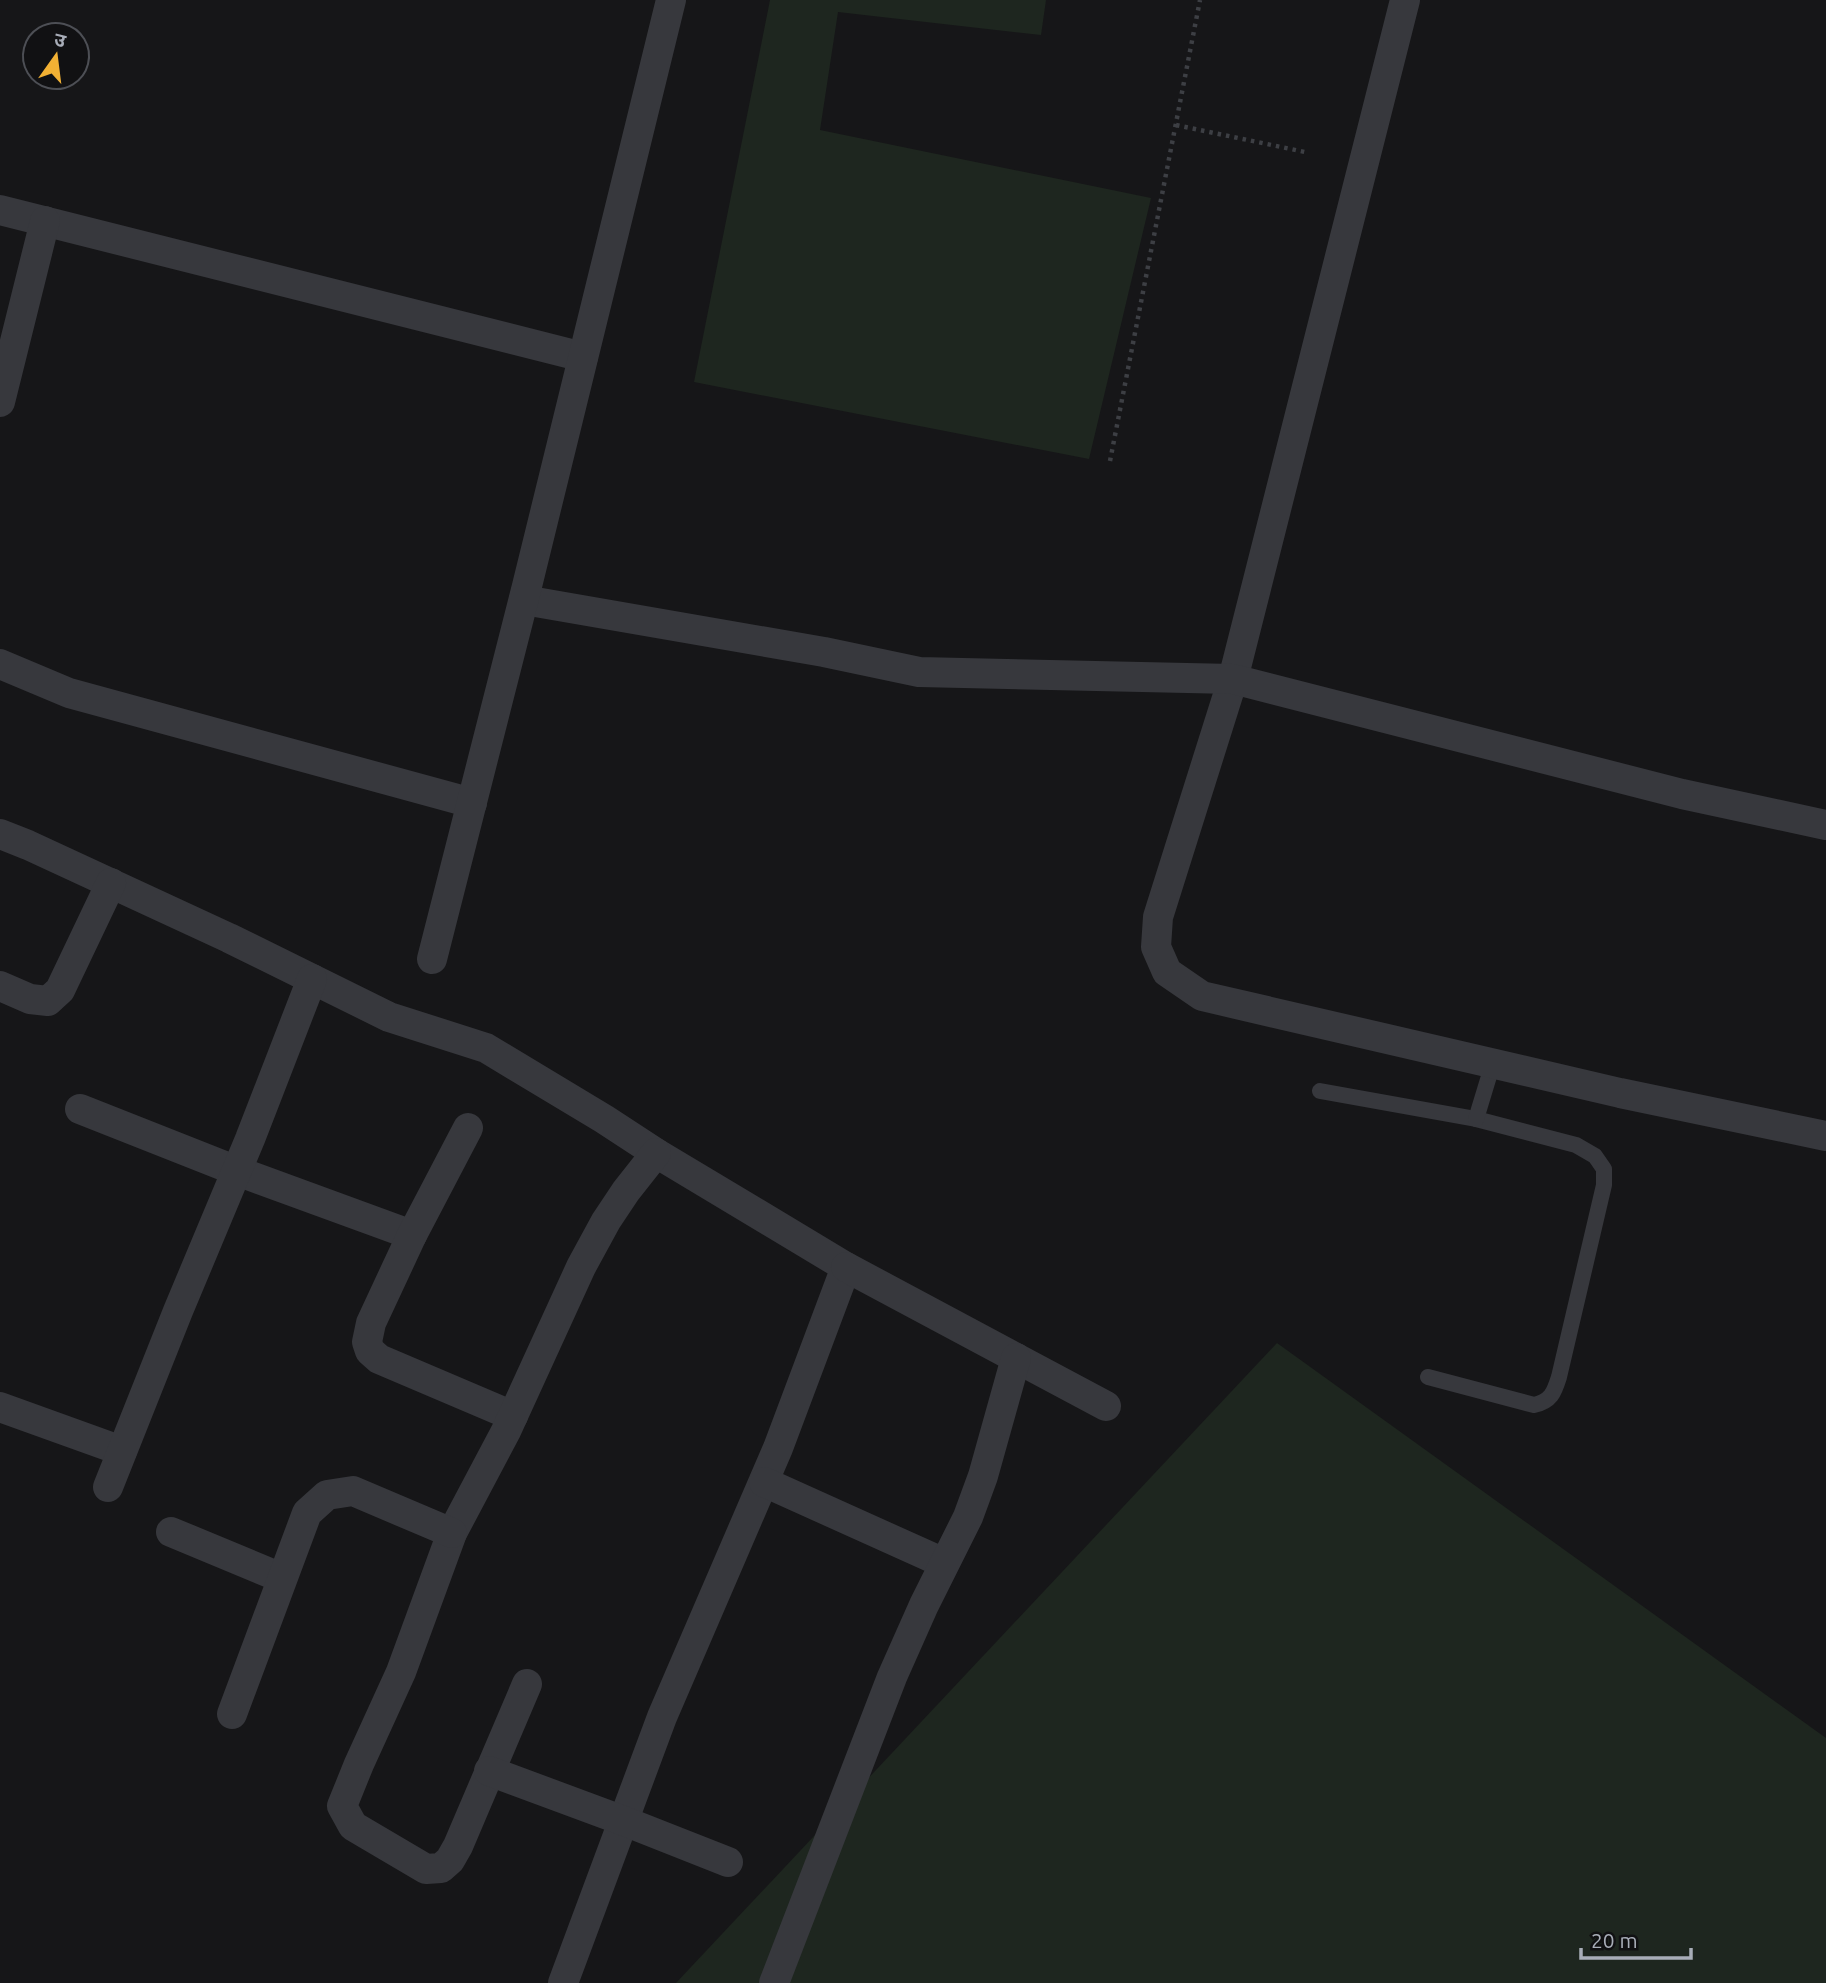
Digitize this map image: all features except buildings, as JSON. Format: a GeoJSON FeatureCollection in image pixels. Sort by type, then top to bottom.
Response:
{"type":"FeatureCollection","features":[{"type":"Feature","properties":{"kind":"street"},"geometry":{"type":"LineString","coordinates":[[432,959],[524,600],[671,0]]}},
{"type":"Feature","properties":{"kind":"street"},"geometry":{"type":"LineString","coordinates":[[1405,0],[1233,679],[1158,917],[1156,947],[1167,972],[1202,996],[1620,1093],[1826,1136]]}},
{"type":"Feature","properties":{"kind":"street"},"geometry":{"type":"LineString","coordinates":[[0,210],[583,357]]}},
{"type":"Feature","properties":{"kind":"street"},"geometry":{"type":"LineString","coordinates":[[0,402],[45,221]]}},
{"type":"Feature","properties":{"kind":"street"},"geometry":{"type":"LineString","coordinates":[[524,600],[824,652],[919,673],[1233,679],[1682,794],[1826,825]]}},
{"type":"Feature","properties":{"kind":"street"},"geometry":{"type":"LineString","coordinates":[[0,664],[69,693],[472,803]]}},
{"type":"Feature","properties":{"kind":"street"},"geometry":{"type":"LineString","coordinates":[[0,834],[111,883],[389,1017],[486,1048],[846,1267],[1106,1406]]}},
{"type":"Feature","properties":{"kind":"street"},"geometry":{"type":"LineString","coordinates":[[0,986],[30,999],[48,1000],[60,990],[111,883]]}},
{"type":"Feature","properties":{"kind":"street"},"geometry":{"type":"LineString","coordinates":[[108,1487],[312,979]]}},
{"type":"Feature","properties":{"kind":"street"},"geometry":{"type":"LineString","coordinates":[[80,1109],[237,1171],[412,1235]]}},
{"type":"Feature","properties":{"kind":"street"},"geometry":{"type":"LineString","coordinates":[[468,1128],[412,1235],[371,1323],[367,1342],[370,1351],[379,1359],[513,1416]]}},
{"type":"Feature","properties":{"kind":"street"},"geometry":{"type":"LineString","coordinates":[[527,1684],[458,1846],[450,1860],[441,1868],[426,1869],[353,1826],[342,1806],[401,1672],[452,1534],[513,1416],[581,1267],[626,1191],[656,1153]]}},
{"type":"Feature","properties":{"kind":"street"},"geometry":{"type":"LineString","coordinates":[[563,1983],[662,1717],[764,1482],[846,1267]]}},
{"type":"Feature","properties":{"kind":"street"},"geometry":{"type":"LineString","coordinates":[[774,1983],[892,1677],[968,1517],[983,1476],[1016,1358]]}},
{"type":"Feature","properties":{"kind":"street"},"geometry":{"type":"LineString","coordinates":[[0,1407],[122,1451]]}},
{"type":"Feature","properties":{"kind":"street"},"geometry":{"type":"LineString","coordinates":[[764,1482],[944,1563]]}},
{"type":"Feature","properties":{"kind":"street"},"geometry":{"type":"LineString","coordinates":[[232,1714],[307,1513],[327,1495],[354,1491],[452,1534]]}},
{"type":"Feature","properties":{"kind":"street"},"geometry":{"type":"LineString","coordinates":[[172,1532],[282,1578]]}},
{"type":"Feature","properties":{"kind":"street"},"geometry":{"type":"LineString","coordinates":[[489,1771],[728,1862]]}},
{"type":"Feature","properties":{"kind":"lane"},"geometry":{"type":"LineString","coordinates":[[1476,1119],[1493,1063]]}},
{"type":"Feature","properties":{"kind":"lane"},"geometry":{"type":"LineString","coordinates":[[1320,1091],[1476,1119],[1576,1145],[1595,1156],[1604,1169],[1604,1185],[1559,1377],[1554,1391],[1545,1403],[1534,1405],[1428,1377]]}},
{"type":"Feature","properties":{"kind":"path"},"geometry":{"type":"LineString","coordinates":[[1110,461],[1200,0]]}},
{"type":"Feature","properties":{"kind":"path"},"geometry":{"type":"LineString","coordinates":[[1175,125],[1305,152]]}},
{"type":"Feature","properties":{"kind":"shaded area"},"geometry":{"type":"Polygon","coordinates":[[[770,0],[1046,0],[1041,35],[838,12],[820,130],[1151,198],[1089,459],[694,382],[770,0]]]}},
{"type":"Feature","properties":{"kind":"shaded area"},"geometry":{"type":"Polygon","coordinates":[[[1277,1343],[1826,1738],[1826,1983],[676,1983],[1277,1343]]]}}]}
